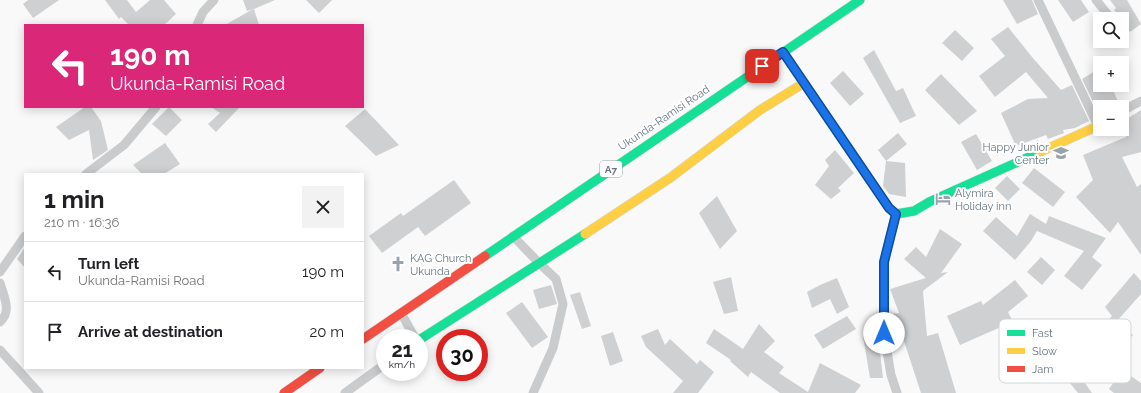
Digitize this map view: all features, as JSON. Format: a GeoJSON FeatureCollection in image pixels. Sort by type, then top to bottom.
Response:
{"type":"FeatureCollection","features":[{"type":"Feature","properties":{"kind":"main road","name":"Ukunda-Ramisi Road"},"geometry":{"type":"LineString","coordinates":[[364,338],[860,0]]}},
{"type":"Feature","properties":{"kind":"main road"},"geometry":{"type":"LineString","coordinates":[[783,52],[889,208],[896,214],[914,211],[931,201],[1093,129]]}},
{"type":"Feature","properties":{"kind":"main road"},"geometry":{"type":"LineString","coordinates":[[428,334],[540,264],[670,178],[760,110],[804,83]]}},
{"type":"Feature","properties":{"kind":"main road"},"geometry":{"type":"LineString","coordinates":[[284,393],[319,369]]}},
{"type":"Feature","properties":{"kind":"street"},"geometry":{"type":"LineString","coordinates":[[197,24],[203,12],[214,0]]}},
{"type":"Feature","properties":{"kind":"street"},"geometry":{"type":"LineString","coordinates":[[1038,0],[1093,114]]}},
{"type":"Feature","properties":{"kind":"street"},"geometry":{"type":"LineString","coordinates":[[1096,0],[1106,12]]}},
{"type":"Feature","properties":{"kind":"street"},"geometry":{"type":"LineString","coordinates":[[1129,108],[1141,102]]}},
{"type":"Feature","properties":{"kind":"street"},"geometry":{"type":"LineString","coordinates":[[87,173],[124,145],[155,108]]}},
{"type":"Feature","properties":{"kind":"street"},"geometry":{"type":"LineString","coordinates":[[896,214],[884,262],[884,333],[891,375],[897,393]]}},
{"type":"Feature","properties":{"kind":"street"},"geometry":{"type":"LineString","coordinates":[[513,236],[556,279],[563,304],[554,348],[533,393]]}},
{"type":"Feature","properties":{"kind":"street"},"geometry":{"type":"LineString","coordinates":[[0,272],[24,237]]}},
{"type":"Feature","properties":{"kind":"street"},"geometry":{"type":"LineString","coordinates":[[0,283],[7,306],[6,315],[0,322]]}},
{"type":"Feature","properties":{"kind":"street"},"geometry":{"type":"LineString","coordinates":[[401,313],[410,329]]}},
{"type":"Feature","properties":{"kind":"street"},"geometry":{"type":"LineString","coordinates":[[0,350],[39,393]]}},
{"type":"Feature","properties":{"kind":"street"},"geometry":{"type":"LineString","coordinates":[[345,393],[376,371]]}},
{"type":"Feature","properties":{"kind":"building"},"geometry":{"type":"Polygon","coordinates":[[[28,0],[59,0],[33,18],[23,4],[28,0]]]}},
{"type":"Feature","properties":{"kind":"building"},"geometry":{"type":"Polygon","coordinates":[[[105,0],[127,0],[136,12],[150,0],[164,0],[176,14],[165,24],[128,24],[121,17],[119,19],[105,0]]]}},
{"type":"Feature","properties":{"kind":"building"},"geometry":{"type":"Polygon","coordinates":[[[243,0],[275,0],[254,9],[259,24],[227,24],[253,9],[247,11],[243,0]]]}},
{"type":"Feature","properties":{"kind":"building"},"geometry":{"type":"Polygon","coordinates":[[[306,0],[332,0],[319,13],[306,0]]]}},
{"type":"Feature","properties":{"kind":"building"},"geometry":{"type":"Polygon","coordinates":[[[1003,0],[1032,0],[1038,14],[1017,24],[1003,0]]]}},
{"type":"Feature","properties":{"kind":"building"},"geometry":{"type":"Polygon","coordinates":[[[1058,0],[1081,0],[1089,12],[1073,22],[1058,0]]]}},
{"type":"Feature","properties":{"kind":"building"},"geometry":{"type":"Polygon","coordinates":[[[1110,0],[1127,0],[1141,24],[1130,32],[1129,12],[1116,12],[1114,10],[1116,8],[1110,0]]]}},
{"type":"Feature","properties":{"kind":"building"},"geometry":{"type":"Polygon","coordinates":[[[1008,27],[1061,90],[1072,85],[1089,121],[1075,128],[1063,130],[1064,133],[1048,139],[1046,135],[1016,146],[1001,113],[1028,99],[1048,98],[1026,72],[995,97],[979,76],[1005,56],[991,39],[1008,27]]]}},
{"type":"Feature","properties":{"kind":"building"},"geometry":{"type":"Polygon","coordinates":[[[955,30],[974,48],[962,61],[942,43],[955,30]]]}},
{"type":"Feature","properties":{"kind":"building"},"geometry":{"type":"Polygon","coordinates":[[[874,50],[896,91],[903,88],[916,116],[900,123],[863,58],[874,50]]]}},
{"type":"Feature","properties":{"kind":"building"},"geometry":{"type":"Polygon","coordinates":[[[843,71],[864,94],[850,106],[830,83],[843,71]]]}},
{"type":"Feature","properties":{"kind":"building"},"geometry":{"type":"Polygon","coordinates":[[[1093,72],[1093,92],[1114,92],[1117,100],[1093,100],[1093,102],[1082,79],[1093,72]]]}},
{"type":"Feature","properties":{"kind":"building"},"geometry":{"type":"Polygon","coordinates":[[[941,74],[977,111],[959,125],[925,90],[941,74]]]}},
{"type":"Feature","properties":{"kind":"building"},"geometry":{"type":"Polygon","coordinates":[[[84,108],[92,108],[101,121],[108,150],[93,160],[89,130],[69,140],[56,127],[84,108]]]}},
{"type":"Feature","properties":{"kind":"building"},"geometry":{"type":"Polygon","coordinates":[[[168,108],[170,108],[182,120],[166,136],[152,124],[168,108]]]}},
{"type":"Feature","properties":{"kind":"building"},"geometry":{"type":"Polygon","coordinates":[[[212,108],[239,108],[216,132],[208,124],[220,113],[212,108]]]}},
{"type":"Feature","properties":{"kind":"building"},"geometry":{"type":"Polygon","coordinates":[[[365,109],[399,145],[376,156],[345,126],[365,109]]]}},
{"type":"Feature","properties":{"kind":"building"},"geometry":{"type":"Polygon","coordinates":[[[1141,110],[1141,152],[1122,157],[1137,187],[1141,184],[1141,255],[1118,222],[1110,233],[1076,197],[1093,180],[1083,155],[1126,136],[1129,136],[1129,118],[1141,110]]]}},
{"type":"Feature","properties":{"kind":"building"},"geometry":{"type":"Polygon","coordinates":[[[898,133],[907,144],[886,161],[878,150],[898,133]]]}},
{"type":"Feature","properties":{"kind":"building"},"geometry":{"type":"Polygon","coordinates":[[[976,134],[992,161],[977,170],[961,142],[976,134]]]}},
{"type":"Feature","properties":{"kind":"building"},"geometry":{"type":"Polygon","coordinates":[[[165,143],[180,164],[166,173],[141,173],[133,165],[165,143]]]}},
{"type":"Feature","properties":{"kind":"building"},"geometry":{"type":"Polygon","coordinates":[[[835,150],[854,173],[838,188],[841,191],[831,199],[815,185],[829,166],[825,160],[835,150]]]}},
{"type":"Feature","properties":{"kind":"building"},"geometry":{"type":"Polygon","coordinates":[[[886,161],[905,163],[906,197],[889,194],[883,186],[886,161]]]}},
{"type":"Feature","properties":{"kind":"building"},"geometry":{"type":"Polygon","coordinates":[[[1034,168],[1065,192],[1053,207],[1022,183],[1034,168]]]}},
{"type":"Feature","properties":{"kind":"building"},"geometry":{"type":"Polygon","coordinates":[[[1007,176],[1020,189],[1008,201],[995,188],[1007,176]]]}},
{"type":"Feature","properties":{"kind":"building"},"geometry":{"type":"Polygon","coordinates":[[[454,180],[471,203],[425,236],[418,227],[382,253],[369,236],[401,213],[403,216],[454,180]]]}},
{"type":"Feature","properties":{"kind":"building"},"geometry":{"type":"Polygon","coordinates":[[[717,196],[737,231],[720,249],[699,213],[717,196]]]}},
{"type":"Feature","properties":{"kind":"building"},"geometry":{"type":"Polygon","coordinates":[[[1030,214],[1046,224],[1049,216],[1106,238],[1092,257],[1102,265],[1082,290],[1064,276],[1084,251],[1037,231],[1031,241],[1015,260],[983,231],[996,217],[1017,236],[1030,214]]]}},
{"type":"Feature","properties":{"kind":"building"},"geometry":{"type":"Polygon","coordinates":[[[940,229],[962,244],[941,273],[948,272],[923,292],[927,336],[938,333],[956,393],[921,393],[900,329],[898,330],[893,314],[899,313],[890,289],[926,278],[904,259],[916,247],[926,257],[940,229]]]}},
{"type":"Feature","properties":{"kind":"building"},"geometry":{"type":"Polygon","coordinates":[[[24,248],[24,267],[17,259],[24,248]]]}},
{"type":"Feature","properties":{"kind":"building"},"geometry":{"type":"Polygon","coordinates":[[[1041,257],[1055,270],[1042,285],[1027,272],[1041,257]]]}},
{"type":"Feature","properties":{"kind":"building"},"geometry":{"type":"Polygon","coordinates":[[[1134,273],[1141,281],[1141,294],[1119,319],[1109,319],[1112,316],[1105,307],[1134,273]]]}},
{"type":"Feature","properties":{"kind":"building"},"geometry":{"type":"Polygon","coordinates":[[[731,277],[738,311],[724,314],[713,282],[731,277]]]}},
{"type":"Feature","properties":{"kind":"building"},"geometry":{"type":"Polygon","coordinates":[[[837,278],[849,307],[837,314],[830,299],[812,308],[807,292],[837,278]]]}},
{"type":"Feature","properties":{"kind":"building"},"geometry":{"type":"Polygon","coordinates":[[[1015,280],[1028,296],[1008,312],[1012,319],[999,319],[999,328],[960,345],[947,316],[981,301],[983,305],[1015,280]]]}},
{"type":"Feature","properties":{"kind":"building"},"geometry":{"type":"Polygon","coordinates":[[[551,285],[557,304],[539,309],[533,290],[551,285]]]}},
{"type":"Feature","properties":{"kind":"building"},"geometry":{"type":"Polygon","coordinates":[[[580,292],[591,326],[582,329],[570,295],[580,292]]]}},
{"type":"Feature","properties":{"kind":"building"},"geometry":{"type":"Polygon","coordinates":[[[522,302],[548,337],[532,348],[506,313],[522,302]]]}},
{"type":"Feature","properties":{"kind":"building"},"geometry":{"type":"Polygon","coordinates":[[[847,316],[856,329],[823,349],[814,335],[847,316]]]}},
{"type":"Feature","properties":{"kind":"building"},"geometry":{"type":"Polygon","coordinates":[[[759,324],[775,341],[764,352],[784,367],[779,373],[808,392],[820,363],[861,385],[855,393],[780,393],[751,372],[748,377],[730,361],[731,360],[706,343],[714,329],[743,349],[759,324]]]}},
{"type":"Feature","properties":{"kind":"building"},"geometry":{"type":"Polygon","coordinates":[[[658,329],[665,345],[670,339],[697,364],[700,360],[714,372],[698,393],[673,393],[683,381],[646,347],[641,336],[658,329]]]}},
{"type":"Feature","properties":{"kind":"building"},"geometry":{"type":"Polygon","coordinates":[[[613,332],[623,361],[610,366],[601,336],[613,332]]]}},
{"type":"Feature","properties":{"kind":"building"},"geometry":{"type":"Polygon","coordinates":[[[878,335],[883,378],[870,378],[863,336],[878,335]]]}},
{"type":"Feature","properties":{"kind":"building"},"geometry":{"type":"Polygon","coordinates":[[[1131,376],[1141,383],[1141,393],[1114,393],[1109,389],[1113,383],[1131,383],[1131,376]]]}},
{"type":"Feature","properties":{"kind":"building"},"geometry":{"type":"Polygon","coordinates":[[[1070,383],[1085,383],[1092,393],[1078,393],[1070,383]]]}},
{"type":"Feature","properties":{"kind":"traffic: fast"},"geometry":{"type":"LineString","coordinates":[[485,256],[860,0]]}},
{"type":"Feature","properties":{"kind":"traffic: fast"},"geometry":{"type":"LineString","coordinates":[[783,52],[889,208],[896,214],[914,211],[931,201],[1040,152]]}},
{"type":"Feature","properties":{"kind":"traffic: fast"},"geometry":{"type":"LineString","coordinates":[[428,334],[585,234]]}},
{"type":"Feature","properties":{"kind":"traffic: slow"},"geometry":{"type":"LineString","coordinates":[[585,234],[670,178],[760,110],[804,83]]}},
{"type":"Feature","properties":{"kind":"traffic: slow"},"geometry":{"type":"LineString","coordinates":[[1040,152],[1093,128]]}},
{"type":"Feature","properties":{"kind":"traffic: jam"},"geometry":{"type":"LineString","coordinates":[[364,338],[485,256]]}},
{"type":"Feature","properties":{"kind":"traffic: jam"},"geometry":{"type":"LineString","coordinates":[[284,393],[319,369]]}},
{"type":"Feature","properties":{"kind":"place","name":"Happy Junior Center"},"geometry":{"type":"Point","coordinates":[1061,153]}},
{"type":"Feature","properties":{"kind":"place","name":"Alymira Holiday inn"},"geometry":{"type":"Point","coordinates":[943,199]}},
{"type":"Feature","properties":{"kind":"place","name":"KAG Church Ukunda"},"geometry":{"type":"Point","coordinates":[398,264]}},
{"type":"Feature","properties":{"kind":"route"},"geometry":{"type":"LineString","coordinates":[[762,66],[783,52],[889,208],[896,214],[884,262],[884,333]]}}]}
